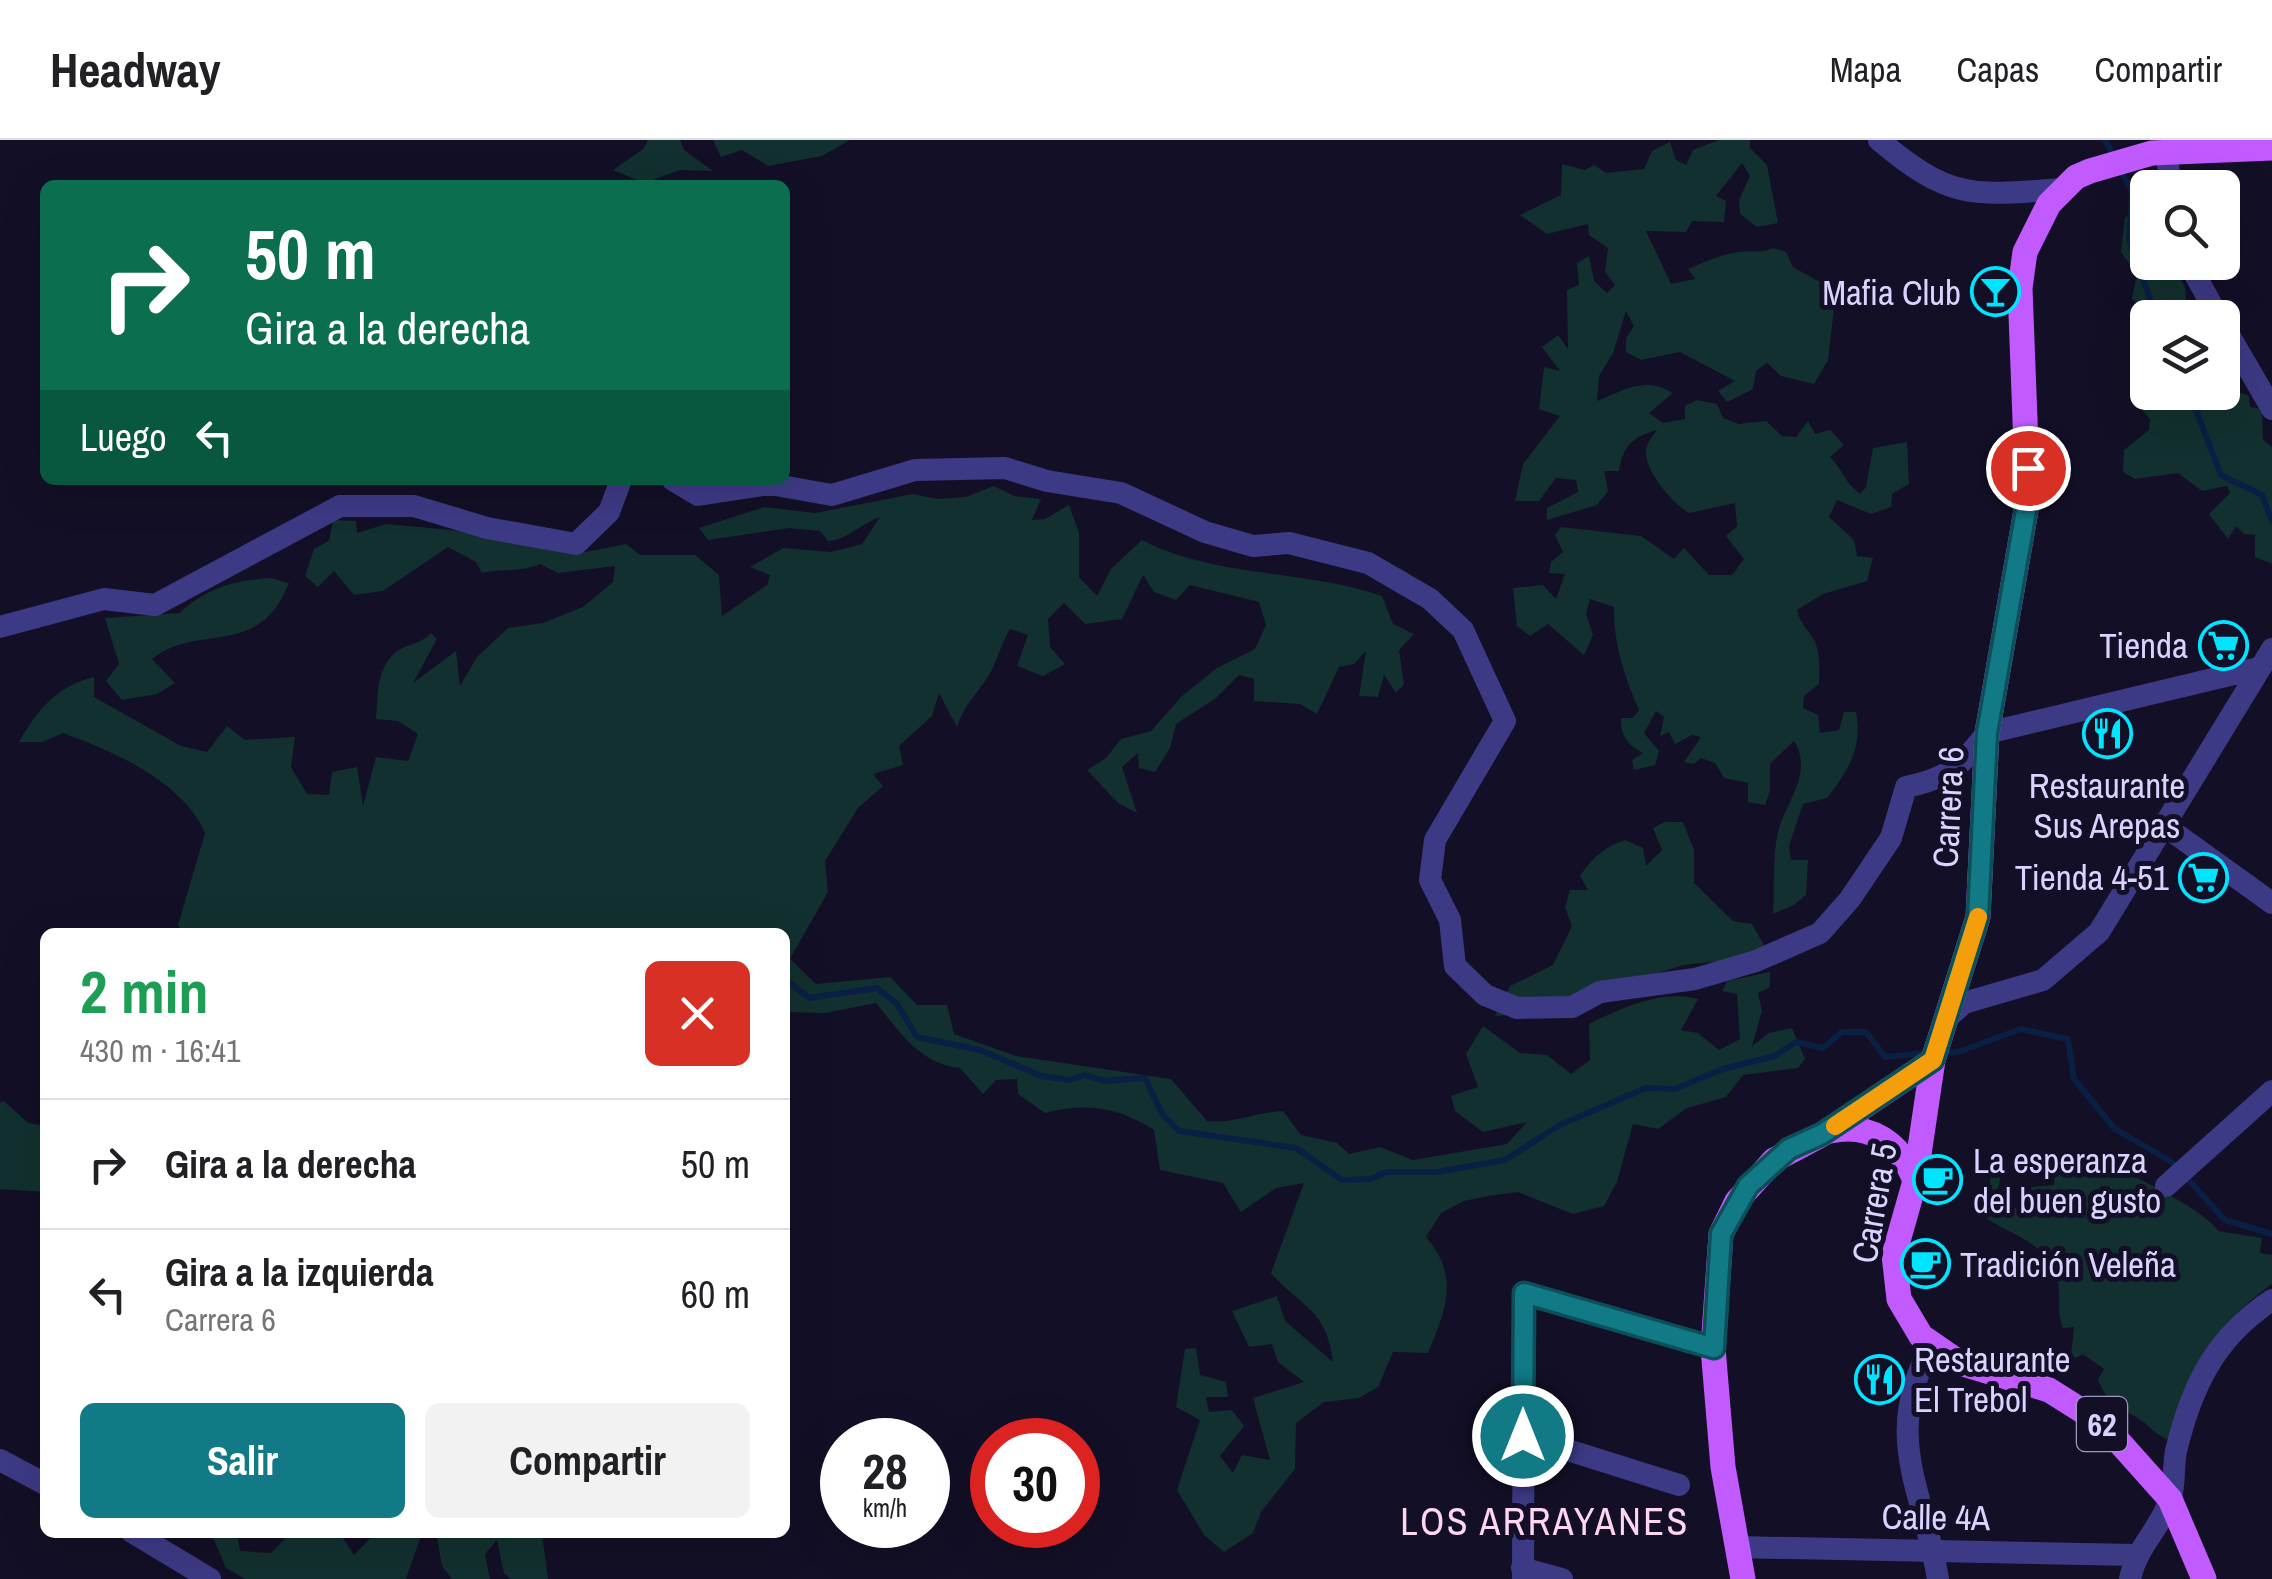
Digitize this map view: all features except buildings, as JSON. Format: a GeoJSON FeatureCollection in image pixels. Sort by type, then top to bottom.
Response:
{"type":"FeatureCollection","features":[{"type":"Feature","properties":{"kind":"main road","name":"Carrera 6"},"geometry":{"type":"LineString","coordinates":[[1933,1060],[1978,917],[1987,733],[2028,499],[2022,270],[2038,219],[2062,190],[2090,170],[2156,152],[2272,148]]}},
{"type":"Feature","properties":{"kind":"main road"},"geometry":{"type":"LineString","coordinates":[[1822,1134],[1933,1060]]}},
{"type":"Feature","properties":{"kind":"main road","name":"Carrera 5"},"geometry":{"type":"LineString","coordinates":[[1932,1346],[1904,1312],[1895,1284],[1897,1241],[1915,1181],[1933,1060]]}},
{"type":"Feature","properties":{"kind":"main road"},"geometry":{"type":"LineString","coordinates":[[1743,1579],[1723,1467],[1714,1348],[1721,1234],[1728,1217],[1760,1172],[1789,1149],[1844,1128],[1877,1135],[1902,1154],[1915,1181]]}},
{"type":"Feature","properties":{"kind":"main road","name":"62"},"geometry":{"type":"LineString","coordinates":[[1932,1346],[1960,1363],[2030,1381],[2068,1399],[2118,1439],[2170,1499],[2204,1579]]}},
{"type":"Feature","properties":{"kind":"street"},"geometry":{"type":"LineString","coordinates":[[1879,140],[1903,148],[1929,179],[1968,191],[2009,194],[2062,190]]}},
{"type":"Feature","properties":{"kind":"street"},"geometry":{"type":"LineString","coordinates":[[2156,152],[2163,170]]}},
{"type":"Feature","properties":{"kind":"street"},"geometry":{"type":"LineString","coordinates":[[2240,353],[2272,409]]}},
{"type":"Feature","properties":{"kind":"street"},"geometry":{"type":"LineString","coordinates":[[776,485],[832,495],[915,470],[1006,468],[1047,481],[1121,493],[1205,532],[1253,546],[1288,542],[1368,564],[1430,598],[1463,630],[1505,721],[1435,840],[1430,880],[1450,920],[1455,966],[1485,994],[1518,1008],[1572,1007],[1600,992],[1695,979],[1756,960],[1820,932],[1850,900],[1891,838],[1906,787],[1940,780],[1959,766],[1987,733],[2265,659]]}},
{"type":"Feature","properties":{"kind":"street"},"geometry":{"type":"LineString","coordinates":[[0,627],[104,599],[156,605],[340,506],[414,506],[487,528],[576,544],[609,512],[619,485]]}},
{"type":"Feature","properties":{"kind":"street"},"geometry":{"type":"LineString","coordinates":[[681,485],[698,495],[763,485]]}},
{"type":"Feature","properties":{"kind":"street"},"geometry":{"type":"LineString","coordinates":[[1946,1019],[1964,1003],[2043,980],[2099,932],[2265,659]]}},
{"type":"Feature","properties":{"kind":"street"},"geometry":{"type":"LineString","coordinates":[[2162,824],[2272,903]]}},
{"type":"Feature","properties":{"kind":"street"},"geometry":{"type":"LineString","coordinates":[[2166,1186],[2272,1091]]}},
{"type":"Feature","properties":{"kind":"street"},"geometry":{"type":"LineString","coordinates":[[1562,1579],[1522,1574],[1524,1293],[1714,1348]]}},
{"type":"Feature","properties":{"kind":"street"},"geometry":{"type":"LineString","coordinates":[[2130,1579],[2135,1555],[2170,1499],[2176,1451],[2202,1376],[2221,1342],[2244,1318],[2272,1300]]}},
{"type":"Feature","properties":{"kind":"street"},"geometry":{"type":"LineString","coordinates":[[1932,1346],[1911,1396],[1906,1450],[1938,1579]]}},
{"type":"Feature","properties":{"kind":"street"},"geometry":{"type":"LineString","coordinates":[[1523,1436],[1679,1486]]}},
{"type":"Feature","properties":{"kind":"street"},"geometry":{"type":"LineString","coordinates":[[0,1460],[40,1481]]}},
{"type":"Feature","properties":{"kind":"street"},"geometry":{"type":"LineString","coordinates":[[142,1538],[210,1579]]}},
{"type":"Feature","properties":{"kind":"street","name":"Calle 4A"},"geometry":{"type":"LineString","coordinates":[[1736,1546],[2135,1555]]}},
{"type":"Feature","properties":{"kind":"green space"},"geometry":{"type":"Polygon","coordinates":[[[648,140],[680,140],[684,150],[713,171],[680,170],[652,180],[637,180],[613,170],[643,149],[648,140]]]}},
{"type":"Feature","properties":{"kind":"green space"},"geometry":{"type":"Polygon","coordinates":[[[713,140],[850,140],[822,156],[768,166],[742,150],[721,157],[713,140]]]}},
{"type":"Feature","properties":{"kind":"green space"},"geometry":{"type":"Polygon","coordinates":[[[1719,140],[1750,140],[1750,148],[1767,165],[1778,223],[1757,227],[1740,214],[1739,200],[1750,176],[1742,163],[1716,196],[1726,201],[1724,222],[1692,221],[1686,232],[1646,231],[1671,284],[1695,279],[1688,269],[1726,255],[1773,248],[1786,252],[1793,267],[1836,291],[1828,360],[1814,384],[1781,376],[1767,363],[1756,371],[1753,389],[1727,402],[1718,391],[1735,381],[1680,352],[1641,360],[1626,352],[1626,338],[1634,326],[1626,311],[1613,353],[1599,376],[1597,401],[1644,385],[1673,393],[1649,413],[1663,423],[1685,419],[1685,406],[1697,400],[1717,404],[1723,418],[1739,424],[1766,421],[1782,436],[1796,437],[1808,421],[1815,434],[1830,430],[1844,445],[1830,457],[1860,494],[1866,487],[1873,448],[1907,442],[1909,484],[1892,494],[1891,507],[1871,514],[1837,500],[1829,517],[1854,540],[1857,556],[1873,558],[1867,581],[1823,594],[1797,610],[1816,645],[1819,661],[1819,684],[1804,696],[1803,708],[1818,715],[1820,733],[1839,730],[1844,712],[1856,712],[1858,725],[1847,768],[1827,798],[1803,804],[1789,846],[1791,860],[1808,860],[1806,895],[1773,914],[1778,832],[1800,776],[1801,764],[1794,741],[1770,764],[1770,791],[1765,805],[1748,802],[1748,783],[1724,778],[1715,763],[1701,758],[1694,764],[1684,762],[1701,737],[1692,735],[1675,744],[1669,732],[1660,736],[1664,717],[1656,711],[1644,733],[1659,751],[1655,765],[1634,770],[1632,760],[1643,753],[1626,739],[1621,718],[1633,718],[1639,710],[1620,659],[1614,607],[1590,599],[1586,614],[1593,635],[1584,655],[1548,624],[1530,636],[1517,626],[1513,588],[1543,585],[1556,599],[1565,574],[1549,573],[1551,562],[1563,552],[1555,535],[1561,527],[1641,536],[1674,559],[1684,548],[1709,575],[1732,575],[1744,559],[1726,536],[1737,526],[1735,503],[1689,513],[1660,485],[1646,457],[1647,446],[1657,430],[1630,443],[1619,471],[1604,471],[1608,491],[1597,505],[1547,520],[1547,508],[1578,492],[1576,480],[1556,478],[1539,501],[1515,501],[1523,464],[1560,416],[1539,409],[1544,367],[1560,371],[1542,347],[1558,335],[1568,349],[1567,290],[1579,285],[1577,263],[1589,256],[1594,281],[1607,293],[1615,285],[1605,272],[1608,248],[1589,235],[1588,224],[1547,234],[1520,215],[1561,195],[1562,164],[1585,170],[1594,165],[1606,173],[1644,169],[1652,151],[1670,142],[1676,160],[1686,165],[1693,150],[1719,140]]]}},
{"type":"Feature","properties":{"kind":"green space"},"geometry":{"type":"Polygon","coordinates":[[[2130,213],[2130,264],[2121,252],[2125,218],[2130,213]]]}},
{"type":"Feature","properties":{"kind":"green space"},"geometry":{"type":"Polygon","coordinates":[[[2136,280],[2181,280],[2185,287],[2186,300],[2132,299],[2136,280]]]}},
{"type":"Feature","properties":{"kind":"green space"},"geometry":{"type":"Polygon","coordinates":[[[2240,392],[2249,396],[2250,407],[2262,409],[2263,440],[2272,447],[2272,564],[2255,557],[2255,535],[2244,534],[2236,526],[2228,539],[2209,514],[2230,493],[2227,486],[2202,491],[2178,473],[2135,479],[2123,472],[2124,450],[2149,430],[2150,419],[2143,411],[2240,410],[2240,392]]]}},
{"type":"Feature","properties":{"kind":"green space"},"geometry":{"type":"Polygon","coordinates":[[[994,486],[1014,496],[1041,499],[1032,520],[1045,519],[1069,505],[1079,533],[1079,577],[1097,596],[1111,569],[1142,540],[1199,561],[1322,581],[1382,596],[1393,624],[1414,634],[1399,650],[1404,684],[1396,693],[1384,675],[1378,697],[1359,696],[1366,651],[1354,664],[1339,667],[1317,714],[1300,704],[1254,701],[1254,679],[1239,675],[1216,698],[1176,724],[1170,748],[1155,772],[1139,768],[1138,753],[1122,767],[1137,813],[1118,803],[1087,770],[1106,758],[1121,739],[1151,731],[1182,696],[1217,668],[1255,649],[1266,625],[1259,602],[1190,585],[1176,600],[1154,592],[1143,575],[1122,619],[1085,624],[1064,603],[1048,619],[1050,647],[1065,664],[1043,676],[1017,666],[1028,635],[1010,629],[990,673],[957,727],[939,693],[932,716],[899,746],[903,765],[873,774],[883,786],[858,808],[825,861],[828,892],[790,959],[790,928],[180,928],[205,833],[180,798],[125,759],[63,733],[42,742],[19,742],[49,701],[69,686],[94,677],[94,697],[181,746],[207,752],[227,726],[245,740],[295,737],[291,767],[307,794],[329,795],[332,772],[357,767],[363,806],[376,757],[408,761],[418,734],[398,721],[376,719],[381,674],[396,652],[431,633],[437,639],[413,683],[456,651],[460,686],[477,657],[508,628],[543,623],[583,607],[613,582],[615,566],[558,573],[540,564],[482,573],[476,562],[448,547],[383,591],[354,595],[334,571],[318,587],[305,576],[314,549],[329,541],[333,520],[356,521],[357,533],[386,524],[462,531],[576,554],[626,544],[640,555],[695,555],[719,575],[722,616],[767,585],[770,575],[750,567],[783,548],[831,552],[862,544],[880,517],[828,541],[820,531],[789,528],[708,540],[699,528],[764,507],[815,513],[913,494],[937,499],[966,497],[994,486]]]}},
{"type":"Feature","properties":{"kind":"green space"},"geometry":{"type":"Polygon","coordinates":[[[271,578],[289,583],[276,607],[261,622],[245,631],[170,648],[152,659],[175,683],[157,694],[122,700],[106,681],[119,664],[105,618],[180,613],[200,597],[222,587],[271,578]]]}},
{"type":"Feature","properties":{"kind":"green space"},"geometry":{"type":"Polygon","coordinates":[[[1665,822],[1683,822],[1694,850],[1694,883],[1733,921],[1752,924],[1764,945],[1754,957],[1684,965],[1523,1014],[1495,1016],[1510,986],[1553,965],[1572,926],[1565,907],[1570,890],[1588,890],[1580,876],[1589,864],[1625,840],[1643,848],[1646,866],[1662,850],[1653,828],[1665,822]]]}},
{"type":"Feature","properties":{"kind":"green space"},"geometry":{"type":"Polygon","coordinates":[[[790,959],[816,984],[890,977],[917,1005],[947,1005],[954,1034],[1016,1056],[1171,1079],[1207,1121],[1283,1111],[1301,1135],[1337,1143],[1349,1154],[1380,1147],[1413,1160],[1507,1144],[1527,1122],[1483,1132],[1455,1111],[1451,1096],[1478,1087],[1466,1054],[1483,1026],[1520,1053],[1547,1055],[1571,1074],[1590,1060],[1589,1024],[1656,998],[1684,997],[1698,999],[1681,1030],[1698,1033],[1719,1050],[1740,1039],[1737,994],[1722,991],[1727,981],[1770,972],[1770,987],[1758,993],[1762,1011],[1752,1046],[1769,1033],[1792,1028],[1805,1059],[1798,1068],[1743,1075],[1726,1097],[1687,1108],[1658,1129],[1633,1124],[1617,1182],[1604,1206],[1573,1214],[1518,1192],[1464,1201],[1441,1213],[1426,1237],[1437,1251],[1446,1280],[1444,1308],[1428,1353],[1393,1352],[1378,1387],[1359,1398],[1324,1402],[1296,1423],[1295,1469],[1261,1512],[1253,1533],[1224,1552],[1204,1535],[1177,1490],[1200,1420],[1176,1407],[1185,1349],[1196,1348],[1200,1375],[1226,1382],[1228,1397],[1206,1397],[1209,1412],[1232,1410],[1244,1426],[1220,1456],[1233,1473],[1242,1455],[1270,1460],[1253,1398],[1304,1382],[1278,1362],[1272,1344],[1249,1347],[1232,1311],[1277,1296],[1285,1321],[1333,1362],[1319,1320],[1271,1273],[1304,1183],[1276,1188],[1241,1212],[1223,1183],[1160,1170],[1154,1130],[1141,1122],[1088,1107],[1045,1113],[1018,1094],[1017,1079],[996,1080],[983,1094],[960,1068],[933,1060],[912,1045],[876,1003],[825,1013],[790,1012],[790,959]]]}},
{"type":"Feature","properties":{"kind":"green space"},"geometry":{"type":"Polygon","coordinates":[[[4,1101],[28,1123],[40,1125],[40,1192],[0,1189],[0,1103],[4,1101]]]}},
{"type":"Feature","properties":{"kind":"green space"},"geometry":{"type":"Polygon","coordinates":[[[2066,1152],[2080,1162],[2108,1166],[2151,1185],[2201,1215],[2218,1231],[2262,1238],[2260,1253],[2272,1255],[2272,1284],[2232,1319],[2206,1352],[2174,1441],[2159,1435],[2109,1399],[2098,1379],[2104,1369],[2083,1354],[2076,1358],[2071,1355],[2074,1327],[2063,1328],[2056,1275],[2040,1251],[1972,1207],[1989,1186],[1992,1173],[2001,1173],[1995,1206],[2004,1211],[2018,1207],[2032,1187],[2054,1185],[2055,1165],[2066,1152]]]}},
{"type":"Feature","properties":{"kind":"green space"},"geometry":{"type":"Polygon","coordinates":[[[213,1538],[238,1538],[240,1551],[271,1553],[285,1538],[343,1538],[354,1555],[370,1538],[420,1538],[406,1579],[245,1579],[226,1568],[213,1538]]]}},
{"type":"Feature","properties":{"kind":"green space"},"geometry":{"type":"Polygon","coordinates":[[[437,1538],[543,1538],[548,1579],[511,1579],[504,1573],[497,1540],[485,1554],[490,1579],[452,1579],[442,1566],[437,1538]]]}},
{"type":"Feature","properties":{"kind":"waterway"},"geometry":{"type":"LineString","coordinates":[[2105,140],[2114,156]]}},
{"type":"Feature","properties":{"kind":"waterway"},"geometry":{"type":"LineString","coordinates":[[2119,168],[2132,191],[2129,240],[2151,300]]}},
{"type":"Feature","properties":{"kind":"waterway"},"geometry":{"type":"LineString","coordinates":[[2196,410],[2221,475],[2262,495],[2272,521]]}},
{"type":"Feature","properties":{"kind":"waterway"},"geometry":{"type":"LineString","coordinates":[[790,983],[809,998],[877,988],[897,1004],[917,1037],[980,1050],[1041,1076],[1070,1080],[1085,1075],[1104,1081],[1145,1078],[1162,1114],[1179,1131],[1296,1148],[1342,1180],[1371,1179],[1386,1172],[1437,1172],[1505,1160],[1560,1125],[1646,1088],[1675,1089],[1723,1069],[1775,1056],[1796,1042],[1823,1048],[1842,1032],[1866,1032],[1885,1057],[1925,1053]]}},
{"type":"Feature","properties":{"kind":"waterway"},"geometry":{"type":"LineString","coordinates":[[1942,1053],[1958,1052],[2021,1029],[2068,1039],[2074,1079],[2115,1129],[2172,1162],[2225,1220],[2272,1234]]}},
{"type":"Feature","properties":{"kind":"slow traffic"},"geometry":{"type":"LineString","coordinates":[[1835,1126],[1933,1060],[1978,917]]}},
{"type":"Feature","properties":{"kind":"place","name":"Mafia Club"},"geometry":{"type":"Point","coordinates":[1996,292]}},
{"type":"Feature","properties":{"kind":"place","name":"Tienda"},"geometry":{"type":"Point","coordinates":[2223,645]}},
{"type":"Feature","properties":{"kind":"place","name":"Restaurante Sus Arepas"},"geometry":{"type":"Point","coordinates":[2107,733]}},
{"type":"Feature","properties":{"kind":"place","name":"Tienda 4-51"},"geometry":{"type":"Point","coordinates":[2204,877]}},
{"type":"Feature","properties":{"kind":"place","name":"La esperanza del buen gusto"},"geometry":{"type":"Point","coordinates":[1938,1180]}},
{"type":"Feature","properties":{"kind":"place","name":"Tradición Veleña"},"geometry":{"type":"Point","coordinates":[1925,1264]}},
{"type":"Feature","properties":{"kind":"place","name":"Restaurante El Trebol"},"geometry":{"type":"Point","coordinates":[1879,1379]}},
{"type":"Feature","properties":{"kind":"district","name":"LOS ARRAYANES"},"geometry":{"type":"Point","coordinates":[1545,1521]}},
{"type":"Feature","properties":{"kind":"route"},"geometry":{"type":"LineString","coordinates":[[1523,1436],[1524,1293],[1714,1348],[1721,1234],[1737,1200],[1760,1172],[1789,1149],[1822,1134],[1933,1060],[1978,917],[1987,733],[2028,499],[2028,468]]}}]}
